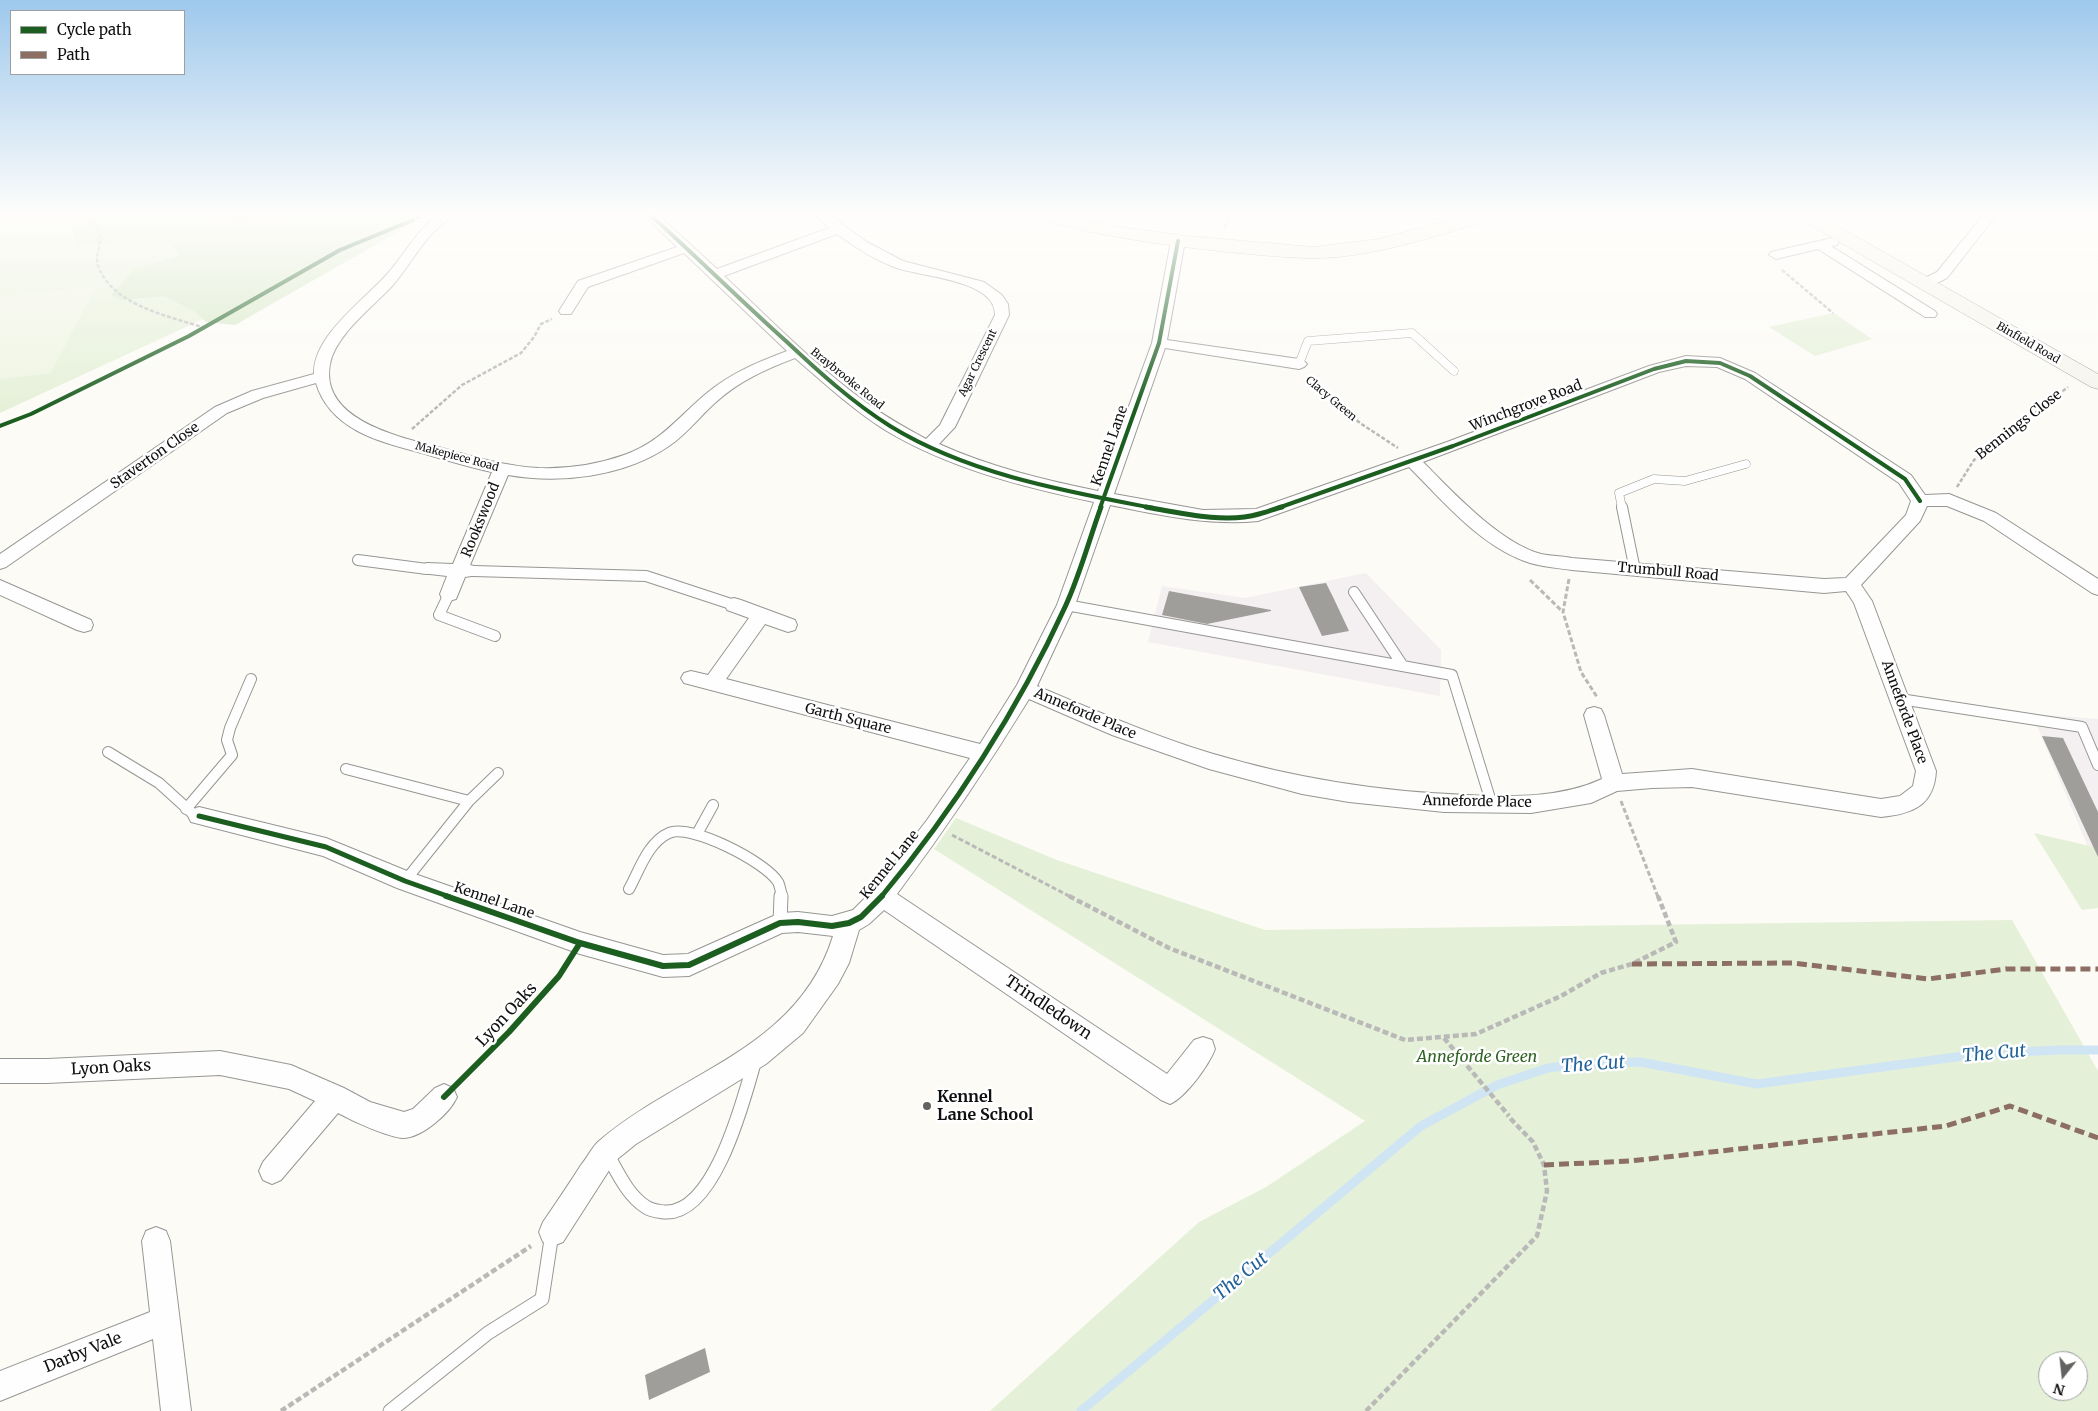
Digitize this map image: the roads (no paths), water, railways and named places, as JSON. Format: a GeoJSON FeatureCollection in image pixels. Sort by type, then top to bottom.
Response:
{"type":"FeatureCollection","features":[{"type":"Feature","properties":{"kind":"street","name":"Makepiece Road"},"geometry":{"type":"LineString","coordinates":[[391,279],[333,340],[324,356],[322,377],[328,397],[344,416],[367,430],[398,441],[502,469],[536,473],[572,472],[611,465],[630,459],[664,442],[705,402],[732,381],[754,369],[797,352]]}},
{"type":"Feature","properties":{"kind":"street"},"geometry":{"type":"LineString","coordinates":[[566,311],[583,284],[598,279]]}},
{"type":"Feature","properties":{"kind":"street","name":"Braybrooke Road"},"geometry":{"type":"LineString","coordinates":[[720,279],[797,352],[863,408],[929,445],[972,463],[1053,489],[1104,498]]}},
{"type":"Feature","properties":{"kind":"street","name":"Agar Crescent"},"geometry":{"type":"LineString","coordinates":[[929,445],[947,427],[1002,315],[1003,308],[990,291],[975,284],[955,279]]}},
{"type":"Feature","properties":{"kind":"street","name":"Kennel Lane"},"geometry":{"type":"LineString","coordinates":[[192,812],[326,846],[405,881],[580,943],[663,966],[689,965],[780,923],[798,922],[832,926],[849,923],[861,917],[882,896],[936,826],[985,754],[1025,689],[1066,605],[1159,343],[1171,279]]}},
{"type":"Feature","properties":{"kind":"street"},"geometry":{"type":"LineString","coordinates":[[1874,279],[1930,314]]}},
{"type":"Feature","properties":{"kind":"street","name":"Binfield Road"},"geometry":{"type":"LineString","coordinates":[[1915,279],[2098,383]]}},
{"type":"Feature","properties":{"kind":"street"},"geometry":{"type":"LineString","coordinates":[[1924,284],[1934,279]]}},
{"type":"Feature","properties":{"kind":"street","name":"Clacy Green"},"geometry":{"type":"LineString","coordinates":[[1159,343],[1299,364]]}},
{"type":"Feature","properties":{"kind":"street","name":"Winchgrove Road"},"geometry":{"type":"LineString","coordinates":[[1104,498],[1193,515],[1227,518],[1272,511],[1453,446],[1654,369],[1686,361],[1720,363],[1750,376],[1905,479],[1920,501]]}},
{"type":"Feature","properties":{"kind":"street","name":"Staverton Close"},"geometry":{"type":"LineString","coordinates":[[0,563],[221,410],[272,389],[322,377]]}},
{"type":"Feature","properties":{"kind":"street","name":"Trumbull Road"},"geometry":{"type":"LineString","coordinates":[[1411,460],[1489,532],[1508,547],[1536,559],[1635,570],[1824,586],[1851,584]]}},
{"type":"Feature","properties":{"kind":"street","name":"Rookswood"},"geometry":{"type":"LineString","coordinates":[[449,594],[468,571],[502,469]]}},
{"type":"Feature","properties":{"kind":"street"},"geometry":{"type":"LineString","coordinates":[[1851,584],[1914,517],[1920,501],[1949,500],[1990,517],[2098,588]]}},
{"type":"Feature","properties":{"kind":"street","name":"Rookswood"},"geometry":{"type":"LineString","coordinates":[[427,569],[468,571]]}},
{"type":"Feature","properties":{"kind":"street","name":"Anneforde Place"},"geometry":{"type":"LineString","coordinates":[[1025,689],[1162,746],[1256,774],[1349,793],[1425,801],[1492,805],[1563,800],[1591,794],[1614,783],[1652,779],[1692,778],[1881,808],[1907,804],[1917,798],[1923,790],[1926,781],[1926,770],[1863,601],[1851,584]]}},
{"type":"Feature","properties":{"kind":"street"},"geometry":{"type":"LineString","coordinates":[[0,587],[84,625]]}},
{"type":"Feature","properties":{"kind":"street"},"geometry":{"type":"LineString","coordinates":[[734,605],[788,625]]}},
{"type":"Feature","properties":{"kind":"street"},"geometry":{"type":"LineString","coordinates":[[712,684],[761,615]]}},
{"type":"Feature","properties":{"kind":"street","name":"Garth Square"},"geometry":{"type":"LineString","coordinates":[[691,678],[985,754]]}},
{"type":"Feature","properties":{"kind":"street"},"geometry":{"type":"LineString","coordinates":[[1594,715],[1614,783]]}},
{"type":"Feature","properties":{"kind":"street","name":"Trindledown"},"geometry":{"type":"LineString","coordinates":[[882,896],[1170,1091],[1203,1049]]}},
{"type":"Feature","properties":{"kind":"street"},"geometry":{"type":"LineString","coordinates":[[552,1232],[606,1152],[627,1135],[757,1055],[794,1025],[820,993],[837,963],[849,923]]}},
{"type":"Feature","properties":{"kind":"street","name":"Lyon Oaks"},"geometry":{"type":"LineString","coordinates":[[0,1071],[47,1071],[220,1063],[291,1077],[366,1114],[404,1125],[422,1120],[444,1097]]}},
{"type":"Feature","properties":{"kind":"street"},"geometry":{"type":"LineString","coordinates":[[272,1171],[335,1098]]}},
{"type":"Feature","properties":{"kind":"street"},"geometry":{"type":"LineString","coordinates":[[156,1241],[176,1411]]}},
{"type":"Feature","properties":{"kind":"street","name":"Darby Vale"},"geometry":{"type":"LineString","coordinates":[[0,1386],[165,1320]]}},
{"type":"Feature","properties":{"kind":"lane"},"geometry":{"type":"LineString","coordinates":[[1299,364],[1308,340],[1412,333],[1454,371]]}},
{"type":"Feature","properties":{"kind":"lane"},"geometry":{"type":"LineString","coordinates":[[1635,570],[1619,493],[1654,479],[1685,481],[1746,464]]}},
{"type":"Feature","properties":{"kind":"lane"},"geometry":{"type":"LineString","coordinates":[[358,560],[427,569]]}},
{"type":"Feature","properties":{"kind":"lane"},"geometry":{"type":"LineString","coordinates":[[468,571],[646,576],[734,605]]}},
{"type":"Feature","properties":{"kind":"lane"},"geometry":{"type":"LineString","coordinates":[[1354,592],[1403,666]]}},
{"type":"Feature","properties":{"kind":"lane","name":"Rookswood"},"geometry":{"type":"LineString","coordinates":[[449,594],[439,615],[495,636]]}},
{"type":"Feature","properties":{"kind":"lane"},"geometry":{"type":"LineString","coordinates":[[1066,605],[1452,675],[1492,805]]}},
{"type":"Feature","properties":{"kind":"lane"},"geometry":{"type":"LineString","coordinates":[[108,752],[159,783],[192,812],[232,755],[228,740],[230,728],[251,679]]}},
{"type":"Feature","properties":{"kind":"lane"},"geometry":{"type":"LineString","coordinates":[[1900,699],[2082,727],[2098,765]]}},
{"type":"Feature","properties":{"kind":"lane"},"geometry":{"type":"LineString","coordinates":[[346,769],[469,801]]}},
{"type":"Feature","properties":{"kind":"lane"},"geometry":{"type":"LineString","coordinates":[[405,881],[469,801],[498,773]]}},
{"type":"Feature","properties":{"kind":"lane"},"geometry":{"type":"LineString","coordinates":[[697,834],[713,805]]}},
{"type":"Feature","properties":{"kind":"lane"},"geometry":{"type":"LineString","coordinates":[[629,890],[656,843],[663,835],[676,830],[697,834],[758,863],[778,881],[783,899],[780,923]]}},
{"type":"Feature","properties":{"kind":"lane"},"geometry":{"type":"LineString","coordinates":[[606,1152],[626,1185],[645,1206],[660,1212],[672,1212],[686,1208],[697,1199],[712,1178],[730,1141],[757,1055]]}},
{"type":"Feature","properties":{"kind":"lane"},"geometry":{"type":"LineString","coordinates":[[390,1411],[488,1333],[542,1299],[552,1232]]}},
{"type":"Feature","properties":{"kind":"waterway","name":"The Cut"},"geometry":{"type":"LineString","coordinates":[[1081,1411],[1421,1126],[1497,1085],[1548,1068],[1582,1064],[1640,1062],[1757,1084],[1978,1054],[2098,1050]]}},
{"type":"Feature","properties":{"kind":"place","name":"Kennel Lane School"},"geometry":{"type":"Point","coordinates":[927,1106]}},
{"type":"Feature","properties":{"kind":"park label","name":"Anneforde Green"},"geometry":{"type":"Point","coordinates":[1477,1057]}}]}
